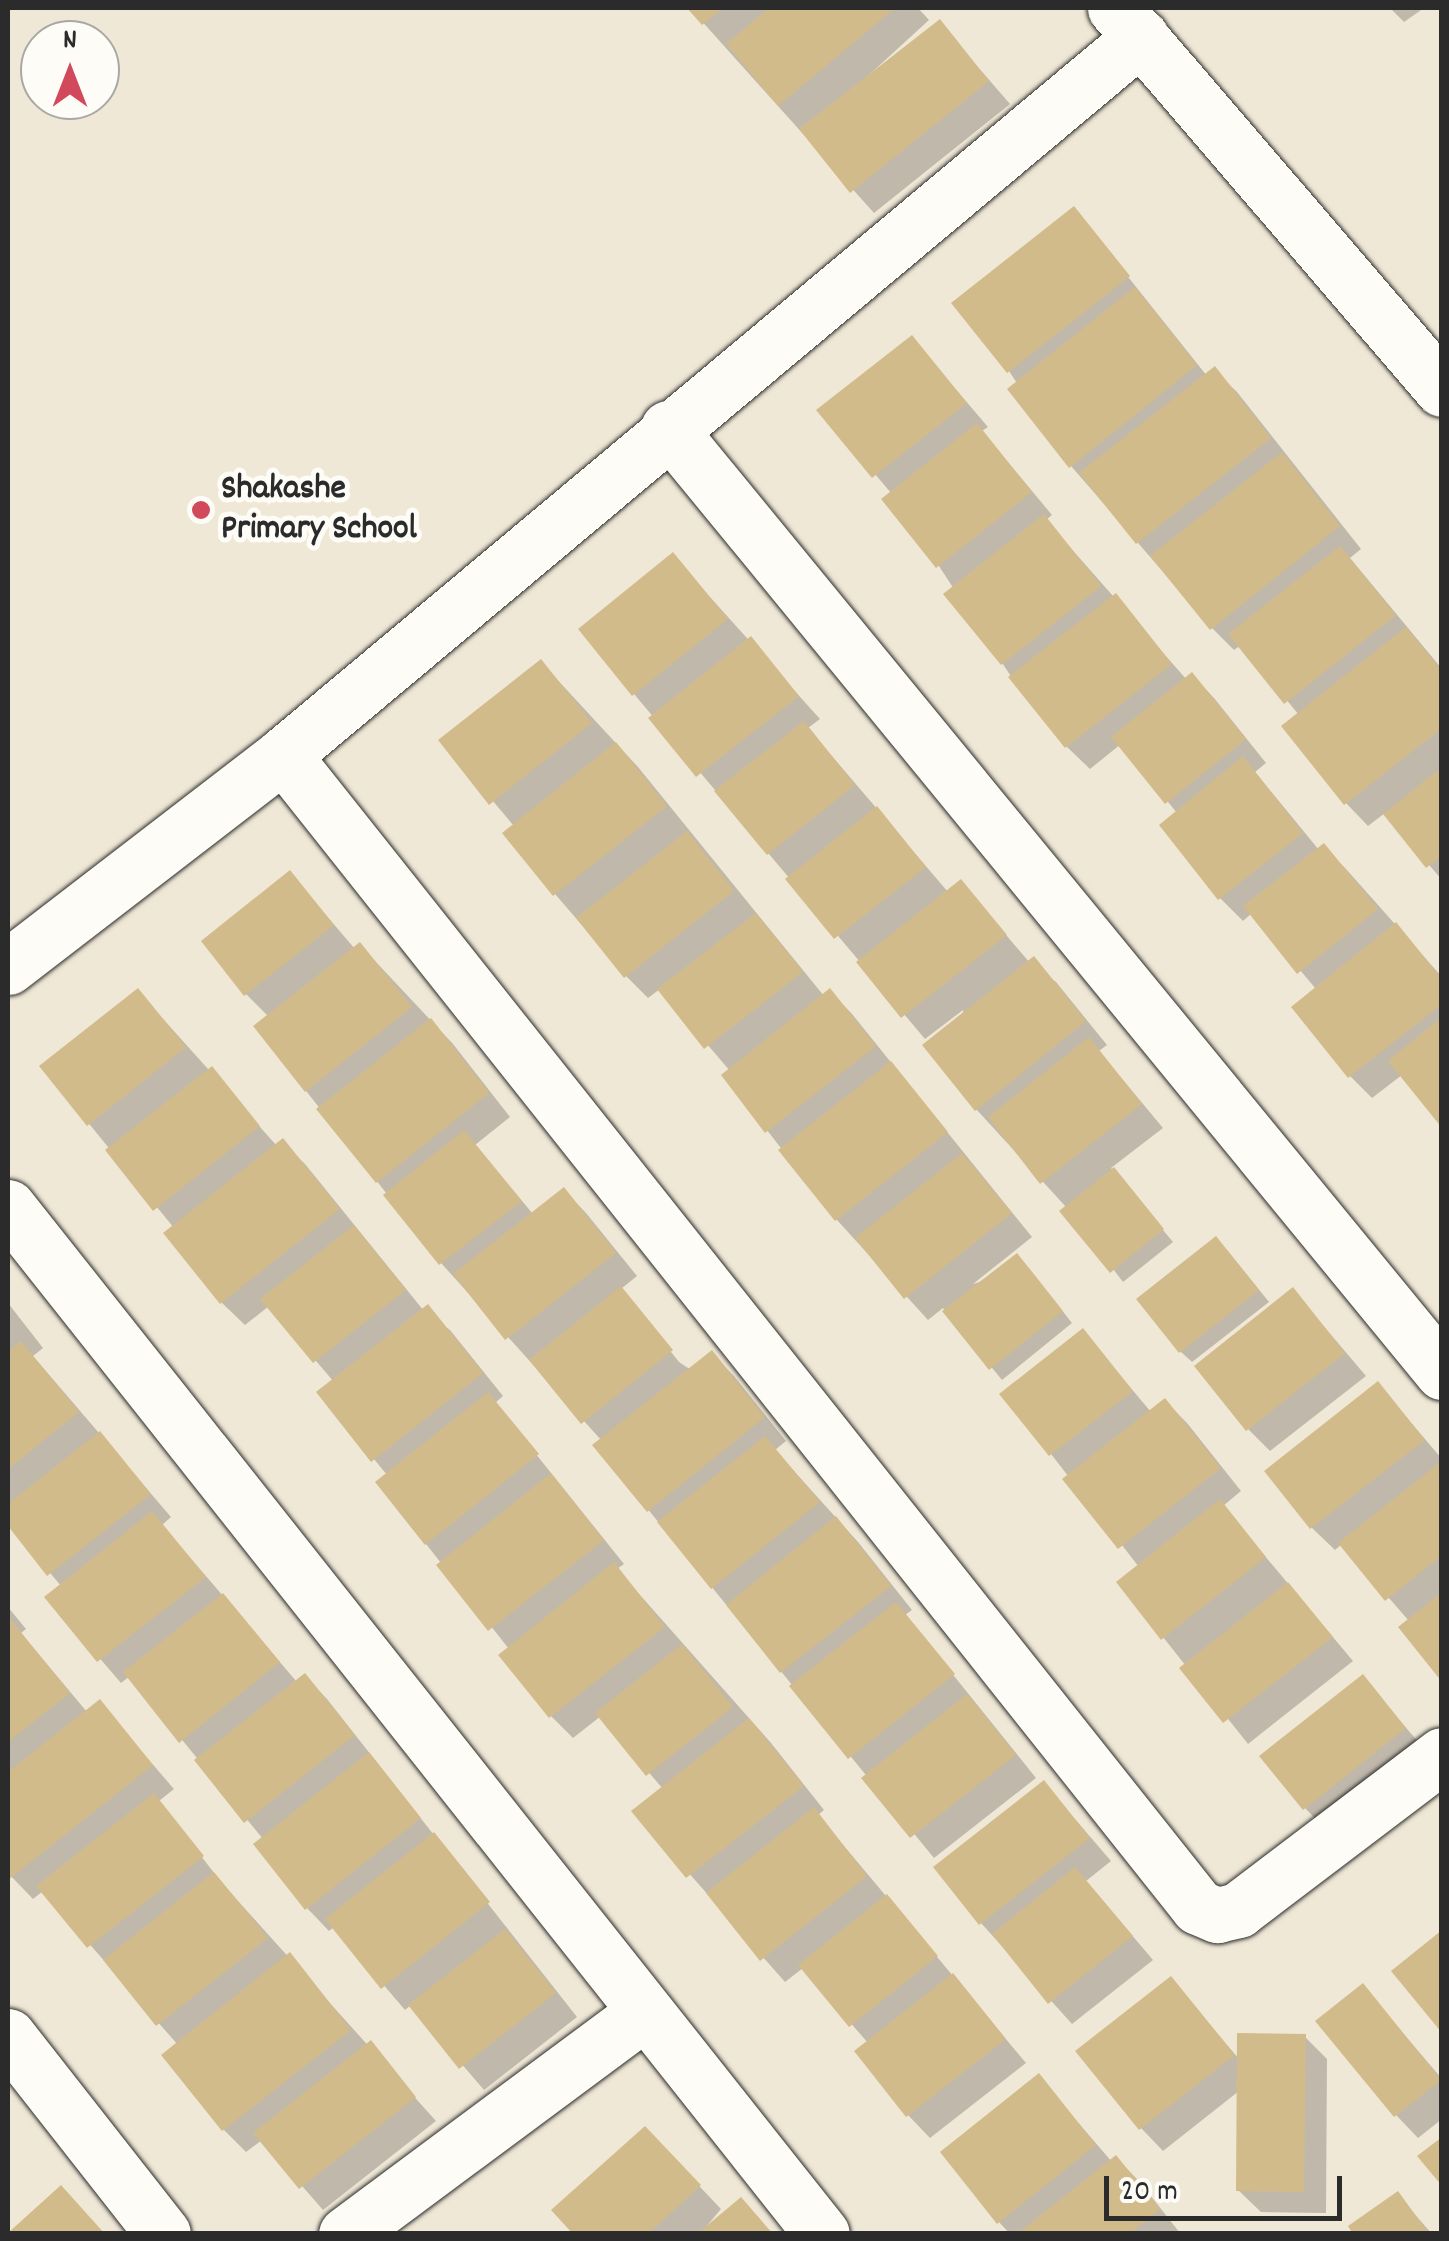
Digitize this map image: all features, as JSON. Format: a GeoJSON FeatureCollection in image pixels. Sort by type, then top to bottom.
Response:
{"type":"FeatureCollection","features":[{"type":"Feature","properties":{"kind":"street"},"geometry":{"type":"LineString","coordinates":[[8,967],[283,755],[668,428],[1128,22],[1434,363]]}},
{"type":"Feature","properties":{"kind":"street"},"geometry":{"type":"LineString","coordinates":[[668,428],[1442,1372]]}},
{"type":"Feature","properties":{"kind":"street"},"geometry":{"type":"LineString","coordinates":[[283,755],[1198,1908],[1217,1915],[1238,1910],[1442,1754]]}},
{"type":"Feature","properties":{"kind":"street"},"geometry":{"type":"LineString","coordinates":[[8,1208],[822,2234]]}},
{"type":"Feature","properties":{"kind":"street"},"geometry":{"type":"LineString","coordinates":[[346,2234],[644,2013]]}},
{"type":"Feature","properties":{"kind":"street"},"geometry":{"type":"LineString","coordinates":[[8,2036],[162,2234]]}},
{"type":"Feature","properties":{"kind":"building"},"geometry":{"type":"Polygon","coordinates":[[[687,8],[723,8],[702,25],[687,8]]]}},
{"type":"Feature","properties":{"kind":"building"},"geometry":{"type":"Polygon","coordinates":[[[769,8],[895,8],[778,106],[726,44],[769,8]]]}},
{"type":"Feature","properties":{"kind":"building"},"geometry":{"type":"Polygon","coordinates":[[[940,19],[989,81],[850,193],[799,129],[940,19]]]}},
{"type":"Feature","properties":{"kind":"building"},"geometry":{"type":"Polygon","coordinates":[[[1074,206],[1130,276],[1007,373],[951,303],[1074,206]]]}},
{"type":"Feature","properties":{"kind":"building"},"geometry":{"type":"Polygon","coordinates":[[[1135,287],[1197,365],[1069,468],[1007,389],[1135,287]]]}},
{"type":"Feature","properties":{"kind":"building"},"geometry":{"type":"Polygon","coordinates":[[[912,335],[967,403],[872,478],[816,410],[912,335]]]}},
{"type":"Feature","properties":{"kind":"building"},"geometry":{"type":"Polygon","coordinates":[[[1215,366],[1271,438],[1136,544],[1079,473],[1215,366]]]}},
{"type":"Feature","properties":{"kind":"building"},"geometry":{"type":"Polygon","coordinates":[[[977,423],[1032,492],[936,568],[881,499],[977,423]]]}},
{"type":"Feature","properties":{"kind":"building"},"geometry":{"type":"Polygon","coordinates":[[[1282,452],[1340,526],[1210,630],[1150,556],[1282,452]]]}},
{"type":"Feature","properties":{"kind":"building"},"geometry":{"type":"Polygon","coordinates":[[[1044,514],[1101,586],[1001,665],[943,594],[1044,514]]]}},
{"type":"Feature","properties":{"kind":"building"},"geometry":{"type":"Polygon","coordinates":[[[1340,546],[1396,615],[1284,704],[1228,634],[1340,546]]]}},
{"type":"Feature","properties":{"kind":"building"},"geometry":{"type":"Polygon","coordinates":[[[673,552],[728,619],[632,696],[578,629],[673,552]]]}},
{"type":"Feature","properties":{"kind":"building"},"geometry":{"type":"Polygon","coordinates":[[[1116,593],[1172,664],[1065,748],[1008,677],[1116,593]]]}},
{"type":"Feature","properties":{"kind":"building"},"geometry":{"type":"Polygon","coordinates":[[[1406,627],[1442,671],[1442,728],[1344,805],[1281,726],[1406,627]]]}},
{"type":"Feature","properties":{"kind":"building"},"geometry":{"type":"Polygon","coordinates":[[[751,636],[799,696],[696,777],[648,718],[751,636]]]}},
{"type":"Feature","properties":{"kind":"building"},"geometry":{"type":"Polygon","coordinates":[[[541,659],[592,723],[489,805],[438,740],[541,659]]]}},
{"type":"Feature","properties":{"kind":"building"},"geometry":{"type":"Polygon","coordinates":[[[1192,672],[1246,739],[1165,804],[1111,737],[1192,672]]]}},
{"type":"Feature","properties":{"kind":"building"},"geometry":{"type":"Polygon","coordinates":[[[804,721],[855,785],[767,855],[714,791],[804,721]]]}},
{"type":"Feature","properties":{"kind":"building"},"geometry":{"type":"Polygon","coordinates":[[[616,742],[667,806],[553,896],[502,833],[616,742]]]}},
{"type":"Feature","properties":{"kind":"building"},"geometry":{"type":"Polygon","coordinates":[[[1243,756],[1303,833],[1218,900],[1159,825],[1243,756]]]}},
{"type":"Feature","properties":{"kind":"building"},"geometry":{"type":"Polygon","coordinates":[[[1442,767],[1442,856],[1426,868],[1383,814],[1442,767]]]}},
{"type":"Feature","properties":{"kind":"building"},"geometry":{"type":"Polygon","coordinates":[[[877,806],[926,867],[834,939],[785,879],[877,806]]]}},
{"type":"Feature","properties":{"kind":"building"},"geometry":{"type":"Polygon","coordinates":[[[687,831],[734,891],[624,978],[576,918],[687,831]]]}},
{"type":"Feature","properties":{"kind":"building"},"geometry":{"type":"Polygon","coordinates":[[[1324,843],[1378,909],[1297,974],[1243,906],[1324,843]]]}},
{"type":"Feature","properties":{"kind":"building"},"geometry":{"type":"Polygon","coordinates":[[[290,870],[334,925],[244,996],[201,941],[290,870]]]}},
{"type":"Feature","properties":{"kind":"building"},"geometry":{"type":"Polygon","coordinates":[[[961,879],[1007,935],[901,1018],[856,962],[961,879]]]}},
{"type":"Feature","properties":{"kind":"building"},"geometry":{"type":"Polygon","coordinates":[[[756,913],[803,972],[704,1049],[657,989],[756,913]]]}},
{"type":"Feature","properties":{"kind":"building"},"geometry":{"type":"Polygon","coordinates":[[[1396,922],[1442,979],[1442,1004],[1348,1078],[1291,1007],[1396,922]]]}},
{"type":"Feature","properties":{"kind":"building"},"geometry":{"type":"Polygon","coordinates":[[[360,942],[412,1007],[305,1092],[253,1026],[360,942]]]}},
{"type":"Feature","properties":{"kind":"building"},"geometry":{"type":"Polygon","coordinates":[[[1034,956],[1086,1021],[975,1111],[922,1045],[1034,956]]]}},
{"type":"Feature","properties":{"kind":"building"},"geometry":{"type":"Polygon","coordinates":[[[138,988],[186,1047],[87,1126],[39,1066],[138,988]]]}},
{"type":"Feature","properties":{"kind":"building"},"geometry":{"type":"Polygon","coordinates":[[[830,988],[876,1046],[765,1133],[721,1075],[830,988]]]}},
{"type":"Feature","properties":{"kind":"building"},"geometry":{"type":"Polygon","coordinates":[[[1442,1017],[1442,1128],[1388,1061],[1442,1017]]]}},
{"type":"Feature","properties":{"kind":"building"},"geometry":{"type":"Polygon","coordinates":[[[431,1018],[489,1093],[376,1183],[316,1109],[431,1018]]]}},
{"type":"Feature","properties":{"kind":"building"},"geometry":{"type":"Polygon","coordinates":[[[1089,1037],[1142,1104],[1040,1184],[988,1117],[1089,1037]]]}},
{"type":"Feature","properties":{"kind":"building"},"geometry":{"type":"Polygon","coordinates":[[[891,1061],[948,1132],[835,1221],[778,1150],[891,1061]]]}},
{"type":"Feature","properties":{"kind":"building"},"geometry":{"type":"Polygon","coordinates":[[[212,1066],[260,1126],[153,1211],[105,1150],[212,1066]]]}},
{"type":"Feature","properties":{"kind":"building"},"geometry":{"type":"Polygon","coordinates":[[[464,1130],[522,1201],[439,1265],[383,1195],[464,1130]]]}},
{"type":"Feature","properties":{"kind":"building"},"geometry":{"type":"Polygon","coordinates":[[[283,1138],[340,1209],[220,1304],[163,1233],[283,1138]]]}},
{"type":"Feature","properties":{"kind":"building"},"geometry":{"type":"Polygon","coordinates":[[[962,1153],[1012,1213],[904,1299],[855,1238],[962,1153]]]}},
{"type":"Feature","properties":{"kind":"building"},"geometry":{"type":"Polygon","coordinates":[[[1114,1167],[1164,1229],[1110,1273],[1059,1211],[1114,1167]]]}},
{"type":"Feature","properties":{"kind":"building"},"geometry":{"type":"Polygon","coordinates":[[[564,1187],[616,1253],[505,1340],[453,1274],[564,1187]]]}},
{"type":"Feature","properties":{"kind":"building"},"geometry":{"type":"Polygon","coordinates":[[[354,1225],[406,1290],[313,1363],[260,1299],[354,1225]]]}},
{"type":"Feature","properties":{"kind":"building"},"geometry":{"type":"Polygon","coordinates":[[[1216,1236],[1259,1290],[1179,1353],[1136,1299],[1216,1236]]]}},
{"type":"Feature","properties":{"kind":"building"},"geometry":{"type":"Polygon","coordinates":[[[1017,1253],[1063,1311],[989,1370],[942,1311],[1017,1253]]]}},
{"type":"Feature","properties":{"kind":"building"},"geometry":{"type":"Polygon","coordinates":[[[621,1286],[673,1350],[581,1424],[529,1360],[621,1286]]]}},
{"type":"Feature","properties":{"kind":"building"},"geometry":{"type":"Polygon","coordinates":[[[1293,1287],[1345,1353],[1246,1431],[1194,1366],[1293,1287]]]}},
{"type":"Feature","properties":{"kind":"building"},"geometry":{"type":"Polygon","coordinates":[[[428,1304],[483,1373],[371,1462],[316,1392],[428,1304]]]}},
{"type":"Feature","properties":{"kind":"building"},"geometry":{"type":"Polygon","coordinates":[[[1083,1328],[1133,1391],[1049,1456],[999,1394],[1083,1328]]]}},
{"type":"Feature","properties":{"kind":"building"},"geometry":{"type":"Polygon","coordinates":[[[21,1341],[79,1412],[8,1469],[8,1352],[21,1341]]]}},
{"type":"Feature","properties":{"kind":"building"},"geometry":{"type":"Polygon","coordinates":[[[712,1350],[765,1417],[647,1512],[592,1445],[712,1350]]]}},
{"type":"Feature","properties":{"kind":"building"},"geometry":{"type":"Polygon","coordinates":[[[1378,1381],[1425,1440],[1310,1529],[1264,1471],[1378,1381]]]}},
{"type":"Feature","properties":{"kind":"building"},"geometry":{"type":"Polygon","coordinates":[[[488,1392],[539,1454],[425,1545],[375,1482],[488,1392]]]}},
{"type":"Feature","properties":{"kind":"building"},"geometry":{"type":"Polygon","coordinates":[[[1165,1398],[1221,1468],[1118,1549],[1062,1479],[1165,1398]]]}},
{"type":"Feature","properties":{"kind":"building"},"geometry":{"type":"Polygon","coordinates":[[[100,1431],[151,1494],[47,1576],[8,1526],[8,1504],[100,1431]]]}},
{"type":"Feature","properties":{"kind":"building"},"geometry":{"type":"Polygon","coordinates":[[[765,1436],[820,1502],[711,1589],[657,1522],[765,1436]]]}},
{"type":"Feature","properties":{"kind":"building"},"geometry":{"type":"Polygon","coordinates":[[[1442,1461],[1442,1555],[1385,1601],[1338,1543],[1442,1461]]]}},
{"type":"Feature","properties":{"kind":"building"},"geometry":{"type":"Polygon","coordinates":[[[551,1473],[604,1540],[488,1631],[436,1565],[551,1473]]]}},
{"type":"Feature","properties":{"kind":"building"},"geometry":{"type":"Polygon","coordinates":[[[1220,1499],[1266,1557],[1161,1640],[1116,1582],[1220,1499]]]}},
{"type":"Feature","properties":{"kind":"building"},"geometry":{"type":"Polygon","coordinates":[[[152,1511],[206,1577],[97,1662],[44,1597],[152,1511]]]}},
{"type":"Feature","properties":{"kind":"building"},"geometry":{"type":"Polygon","coordinates":[[[836,1516],[891,1586],[780,1673],[726,1605],[836,1516]]]}},
{"type":"Feature","properties":{"kind":"building"},"geometry":{"type":"Polygon","coordinates":[[[614,1562],[665,1627],[549,1718],[498,1655],[614,1562]]]}},
{"type":"Feature","properties":{"kind":"building"},"geometry":{"type":"Polygon","coordinates":[[[1288,1582],[1333,1637],[1223,1723],[1179,1668],[1288,1582]]]}},
{"type":"Feature","properties":{"kind":"building"},"geometry":{"type":"Polygon","coordinates":[[[1442,1592],[1442,1682],[1398,1627],[1442,1592]]]}},
{"type":"Feature","properties":{"kind":"building"},"geometry":{"type":"Polygon","coordinates":[[[223,1593],[280,1662],[179,1743],[123,1672],[223,1593]]]}},
{"type":"Feature","properties":{"kind":"building"},"geometry":{"type":"Polygon","coordinates":[[[896,1602],[955,1674],[848,1759],[789,1686],[896,1602]]]}},
{"type":"Feature","properties":{"kind":"building"},"geometry":{"type":"Polygon","coordinates":[[[11,1620],[70,1693],[8,1742],[8,1623],[11,1620]]]}},
{"type":"Feature","properties":{"kind":"building"},"geometry":{"type":"Polygon","coordinates":[[[682,1644],[733,1707],[646,1776],[595,1713],[682,1644]]]}},
{"type":"Feature","properties":{"kind":"building"},"geometry":{"type":"Polygon","coordinates":[[[305,1673],[355,1735],[244,1823],[194,1760],[305,1673]]]}},
{"type":"Feature","properties":{"kind":"building"},"geometry":{"type":"Polygon","coordinates":[[[1363,1674],[1406,1728],[1303,1810],[1259,1756],[1363,1674]]]}},
{"type":"Feature","properties":{"kind":"building"},"geometry":{"type":"Polygon","coordinates":[[[967,1694],[1016,1755],[910,1838],[861,1778],[967,1694]]]}},
{"type":"Feature","properties":{"kind":"building"},"geometry":{"type":"Polygon","coordinates":[[[100,1699],[153,1765],[8,1880],[8,1772],[100,1699]]]}},
{"type":"Feature","properties":{"kind":"building"},"geometry":{"type":"Polygon","coordinates":[[[749,1718],[804,1786],[686,1878],[631,1811],[749,1718]]]}},
{"type":"Feature","properties":{"kind":"building"},"geometry":{"type":"Polygon","coordinates":[[[369,1752],[421,1818],[305,1910],[253,1844],[369,1752]]]}},
{"type":"Feature","properties":{"kind":"building"},"geometry":{"type":"Polygon","coordinates":[[[1044,1780],[1090,1838],[979,1925],[933,1867],[1044,1780]]]}},
{"type":"Feature","properties":{"kind":"building"},"geometry":{"type":"Polygon","coordinates":[[[154,1793],[204,1856],[87,1948],[36,1886],[154,1793]]]}},
{"type":"Feature","properties":{"kind":"building"},"geometry":{"type":"Polygon","coordinates":[[[814,1807],[867,1876],[760,1961],[706,1893],[814,1807]]]}},
{"type":"Feature","properties":{"kind":"building"},"geometry":{"type":"Polygon","coordinates":[[[434,1832],[490,1902],[381,1989],[325,1919],[434,1832]]]}},
{"type":"Feature","properties":{"kind":"building"},"geometry":{"type":"Polygon","coordinates":[[[1075,1867],[1133,1936],[1048,2004],[992,1934],[1075,1867]]]}},
{"type":"Feature","properties":{"kind":"building"},"geometry":{"type":"Polygon","coordinates":[[[214,1872],[268,1938],[156,2026],[103,1960],[214,1872]]]}},
{"type":"Feature","properties":{"kind":"building"},"geometry":{"type":"Polygon","coordinates":[[[887,1894],[938,1956],[849,2027],[798,1965],[887,1894]]]}},
{"type":"Feature","properties":{"kind":"building"},"geometry":{"type":"Polygon","coordinates":[[[505,1929],[556,1993],[459,2069],[408,2005],[505,1929]]]}},
{"type":"Feature","properties":{"kind":"building"},"geometry":{"type":"Polygon","coordinates":[[[1442,1930],[1442,2033],[1391,1971],[1442,1930]]]}},
{"type":"Feature","properties":{"kind":"building"},"geometry":{"type":"Polygon","coordinates":[[[290,1952],[351,2030],[222,2131],[161,2055],[290,1952]]]}},
{"type":"Feature","properties":{"kind":"building"},"geometry":{"type":"Polygon","coordinates":[[[953,1973],[1006,2039],[906,2117],[854,2051],[953,1973]]]}},
{"type":"Feature","properties":{"kind":"building"},"geometry":{"type":"Polygon","coordinates":[[[1171,1976],[1235,2055],[1139,2130],[1075,2051],[1171,1976]]]}},
{"type":"Feature","properties":{"kind":"building"},"geometry":{"type":"Polygon","coordinates":[[[1363,1983],[1441,2080],[1394,2117],[1315,2021],[1363,1983]]]}},
{"type":"Feature","properties":{"kind":"building"},"geometry":{"type":"Polygon","coordinates":[[[1237,2033],[1306,2034],[1304,2192],[1236,2191],[1237,2033]]]}},
{"type":"Feature","properties":{"kind":"building"},"geometry":{"type":"Polygon","coordinates":[[[371,2040],[416,2097],[299,2189],[253,2133],[371,2040]]]}},
{"type":"Feature","properties":{"kind":"building"},"geometry":{"type":"Polygon","coordinates":[[[1039,2073],[1096,2145],[997,2224],[940,2152],[1039,2073]]]}},
{"type":"Feature","properties":{"kind":"building"},"geometry":{"type":"Polygon","coordinates":[[[645,2126],[701,2185],[648,2234],[573,2234],[551,2210],[645,2126]]]}},
{"type":"Feature","properties":{"kind":"building"},"geometry":{"type":"Polygon","coordinates":[[[1442,2137],[1442,2186],[1417,2156],[1442,2137]]]}},
{"type":"Feature","properties":{"kind":"building"},"geometry":{"type":"Polygon","coordinates":[[[1116,2155],[1160,2209],[1129,2234],[1017,2234],[1116,2155]]]}},
{"type":"Feature","properties":{"kind":"building"},"geometry":{"type":"Polygon","coordinates":[[[61,2185],[105,2234],[8,2234],[8,2233],[61,2185]]]}},
{"type":"Feature","properties":{"kind":"building"},"geometry":{"type":"Polygon","coordinates":[[[1398,2191],[1429,2234],[1353,2234],[1348,2226],[1398,2191]]]}},
{"type":"Feature","properties":{"kind":"building"},"geometry":{"type":"Polygon","coordinates":[[[741,2197],[773,2234],[697,2234],[741,2197]]]}},
{"type":"Feature","properties":{"kind":"place","name":"Shakashe Primary School"},"geometry":{"type":"Point","coordinates":[201,510]}}]}
